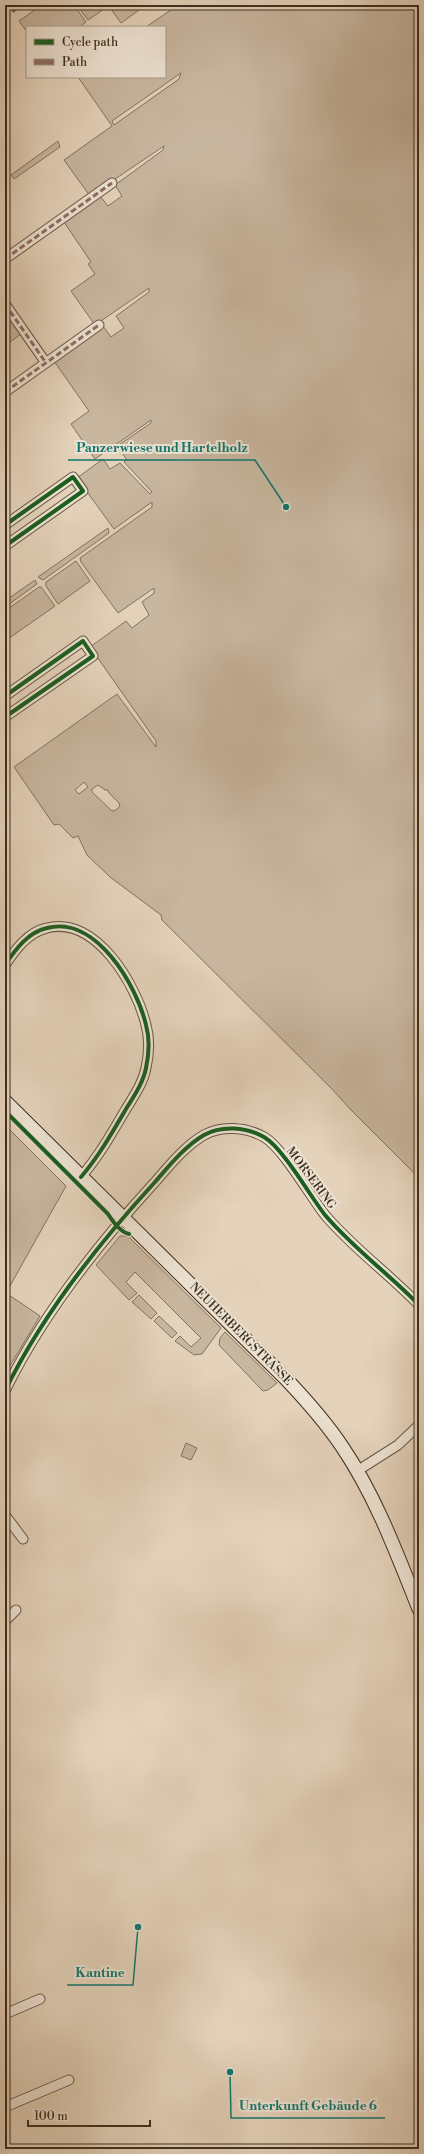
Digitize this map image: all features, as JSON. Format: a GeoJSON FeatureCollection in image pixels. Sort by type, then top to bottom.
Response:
{"type":"FeatureCollection","features":[{"type":"Feature","properties":{"kind":"main road","name":"NEUHERBERGSTRASSE"},"geometry":{"type":"LineString","coordinates":[[5,1101],[304,1398],[344,1449],[357,1471],[380,1517],[419,1608]]}},
{"type":"Feature","properties":{"kind":"street"},"geometry":{"type":"LineString","coordinates":[[5,259],[112,183]]}},
{"type":"Feature","properties":{"kind":"street"},"geometry":{"type":"LineString","coordinates":[[5,304],[46,362]]}},
{"type":"Feature","properties":{"kind":"street"},"geometry":{"type":"LineString","coordinates":[[5,392],[100,325]]}},
{"type":"Feature","properties":{"kind":"street"},"geometry":{"type":"LineString","coordinates":[[5,546],[21,535],[83,491],[73,477],[8,523],[21,535]]}},
{"type":"Feature","properties":{"kind":"street"},"geometry":{"type":"LineString","coordinates":[[5,696],[83,641],[93,656],[5,717]]}},
{"type":"Feature","properties":{"kind":"street"},"geometry":{"type":"LineString","coordinates":[[5,965],[17,949],[35,933],[53,926],[67,927],[82,932],[111,956],[124,973],[142,1009],[149,1042],[146,1069],[140,1086],[98,1158],[82,1177]]}},
{"type":"Feature","properties":{"kind":"street","name":"MORSERING"},"geometry":{"type":"LineString","coordinates":[[5,1391],[35,1339],[59,1303],[88,1262],[123,1218],[174,1161],[196,1140],[216,1131],[234,1128],[252,1132],[265,1138],[277,1149],[325,1215],[352,1243],[419,1305]]}},
{"type":"Feature","properties":{"kind":"street"},"geometry":{"type":"LineString","coordinates":[[357,1471],[398,1445],[419,1425]]}},
{"type":"Feature","properties":{"kind":"street"},"geometry":{"type":"LineString","coordinates":[[5,1515],[23,1539]]}},
{"type":"Feature","properties":{"kind":"street"},"geometry":{"type":"LineString","coordinates":[[5,1621],[16,1610]]}},
{"type":"Feature","properties":{"kind":"street"},"geometry":{"type":"LineString","coordinates":[[5,2014],[40,1999]]}},
{"type":"Feature","properties":{"kind":"street"},"geometry":{"type":"LineString","coordinates":[[5,2107],[69,2080]]}},
{"type":"Feature","properties":{"kind":"street"},"geometry":{"type":"LineString","coordinates":[[5,2145],[7,2149]]}},
{"type":"Feature","properties":{"kind":"shaded area"},"geometry":{"type":"Polygon","coordinates":[[[42,5],[74,5],[86,22],[81,26],[26,26],[26,31],[19,21],[42,5]]]}},
{"type":"Feature","properties":{"kind":"shaded area"},"geometry":{"type":"Polygon","coordinates":[[[77,5],[102,5],[104,9],[88,20],[77,5]]]}},
{"type":"Feature","properties":{"kind":"shaded area"},"geometry":{"type":"Polygon","coordinates":[[[108,5],[146,5],[121,23],[108,5]]]}},
{"type":"Feature","properties":{"kind":"shaded area"},"geometry":{"type":"Polygon","coordinates":[[[178,5],[419,5],[419,1178],[162,920],[161,915],[110,877],[87,855],[78,836],[73,838],[59,824],[54,825],[14,767],[117,694],[156,747],[156,741],[90,647],[126,621],[132,628],[149,615],[142,602],[154,593],[154,588],[118,613],[81,562],[80,558],[152,507],[152,502],[114,529],[77,478],[103,459],[110,469],[120,463],[150,494],[152,492],[124,462],[127,460],[117,446],[151,423],[151,420],[95,459],[71,424],[89,411],[54,361],[103,326],[111,337],[124,328],[116,316],[149,292],[149,288],[95,325],[71,291],[95,274],[88,264],[91,262],[64,222],[100,196],[108,206],[122,196],[115,185],[163,150],[164,146],[90,196],[64,160],[112,126],[79,78],[166,78],[166,26],[147,26],[178,5]],[[181,73],[112,121],[114,125],[179,79],[181,73]],[[84,782],[75,790],[79,794],[88,787],[84,782]],[[98,785],[92,789],[92,792],[112,811],[116,810],[120,806],[119,803],[108,790],[105,790],[98,785]]]}},
{"type":"Feature","properties":{"kind":"shaded area"},"geometry":{"type":"Polygon","coordinates":[[[58,141],[60,147],[14,179],[11,175],[58,141]]]}},
{"type":"Feature","properties":{"kind":"shaded area"},"geometry":{"type":"Polygon","coordinates":[[[8,316],[21,334],[5,346],[5,318],[8,316]]]}},
{"type":"Feature","properties":{"kind":"shaded area"},"geometry":{"type":"Polygon","coordinates":[[[108,528],[109,533],[43,580],[38,577],[108,528]]]}},
{"type":"Feature","properties":{"kind":"shaded area"},"geometry":{"type":"Polygon","coordinates":[[[76,561],[90,581],[58,604],[46,586],[46,582],[76,561]]]}},
{"type":"Feature","properties":{"kind":"shaded area"},"geometry":{"type":"Polygon","coordinates":[[[35,580],[37,584],[5,607],[5,601],[35,580]]]}},
{"type":"Feature","properties":{"kind":"shaded area"},"geometry":{"type":"Polygon","coordinates":[[[41,587],[55,606],[5,641],[5,611],[41,587]]]}},
{"type":"Feature","properties":{"kind":"shaded area"},"geometry":{"type":"Polygon","coordinates":[[[5,1125],[66,1186],[6,1293],[40,1316],[5,1374],[5,1125]]]}},
{"type":"Feature","properties":{"kind":"shaded area"},"geometry":{"type":"Polygon","coordinates":[[[120,1236],[128,1236],[221,1328],[202,1354],[194,1355],[175,1341],[180,1336],[191,1347],[201,1338],[135,1272],[126,1282],[137,1293],[129,1300],[96,1265],[120,1236]]]}},
{"type":"Feature","properties":{"kind":"shaded area"},"geometry":{"type":"Polygon","coordinates":[[[139,1295],[157,1313],[151,1319],[132,1302],[139,1295]]]}},
{"type":"Feature","properties":{"kind":"shaded area"},"geometry":{"type":"Polygon","coordinates":[[[159,1316],[177,1333],[172,1338],[154,1321],[159,1316]]]}},
{"type":"Feature","properties":{"kind":"shaded area"},"geometry":{"type":"Polygon","coordinates":[[[225,1332],[277,1383],[268,1390],[263,1391],[219,1345],[220,1338],[225,1332]]]}},
{"type":"Feature","properties":{"kind":"shaded area"},"geometry":{"type":"Polygon","coordinates":[[[186,1443],[197,1448],[191,1460],[181,1456],[186,1443]]]}},
{"type":"Feature","properties":{"kind":"marked path"},"geometry":{"type":"LineString","coordinates":[[5,17],[22,5]]}},
{"type":"Feature","properties":{"kind":"marked path"},"geometry":{"type":"LineString","coordinates":[[5,259],[112,183]]}},
{"type":"Feature","properties":{"kind":"marked path"},"geometry":{"type":"LineString","coordinates":[[5,304],[46,363]]}},
{"type":"Feature","properties":{"kind":"marked path"},"geometry":{"type":"LineString","coordinates":[[5,392],[99,325]]}},
{"type":"Feature","properties":{"kind":"cycle path"},"geometry":{"type":"LineString","coordinates":[[5,525],[73,477],[83,491],[5,546]]}},
{"type":"Feature","properties":{"kind":"cycle path"},"geometry":{"type":"LineString","coordinates":[[5,696],[83,641],[93,656],[5,717]]}},
{"type":"Feature","properties":{"kind":"cycle path"},"geometry":{"type":"LineString","coordinates":[[5,965],[23,942],[40,930],[65,927],[82,932],[112,957],[124,974],[141,1009],[149,1041],[145,1074],[135,1094],[105,1144],[81,1177]]}},
{"type":"Feature","properties":{"kind":"cycle path"},"geometry":{"type":"LineString","coordinates":[[5,1111],[108,1214],[117,1226],[129,1234]]}},
{"type":"Feature","properties":{"kind":"cycle path"},"geometry":{"type":"LineString","coordinates":[[5,1391],[19,1363],[36,1336],[92,1255],[134,1205],[184,1150],[204,1135],[218,1130],[234,1128],[242,1129],[264,1137],[271,1143],[288,1162],[325,1215],[359,1250],[396,1282],[419,1305]]}},
{"type":"Feature","properties":{"kind":"place","name":"Panzerwiese und Hartelholz"},"geometry":{"type":"Point","coordinates":[286,507]}},
{"type":"Feature","properties":{"kind":"place","name":"Kantine"},"geometry":{"type":"Point","coordinates":[138,1927]}},
{"type":"Feature","properties":{"kind":"place","name":"Unterkunft Gebäude 6"},"geometry":{"type":"Point","coordinates":[230,2072]}}]}
